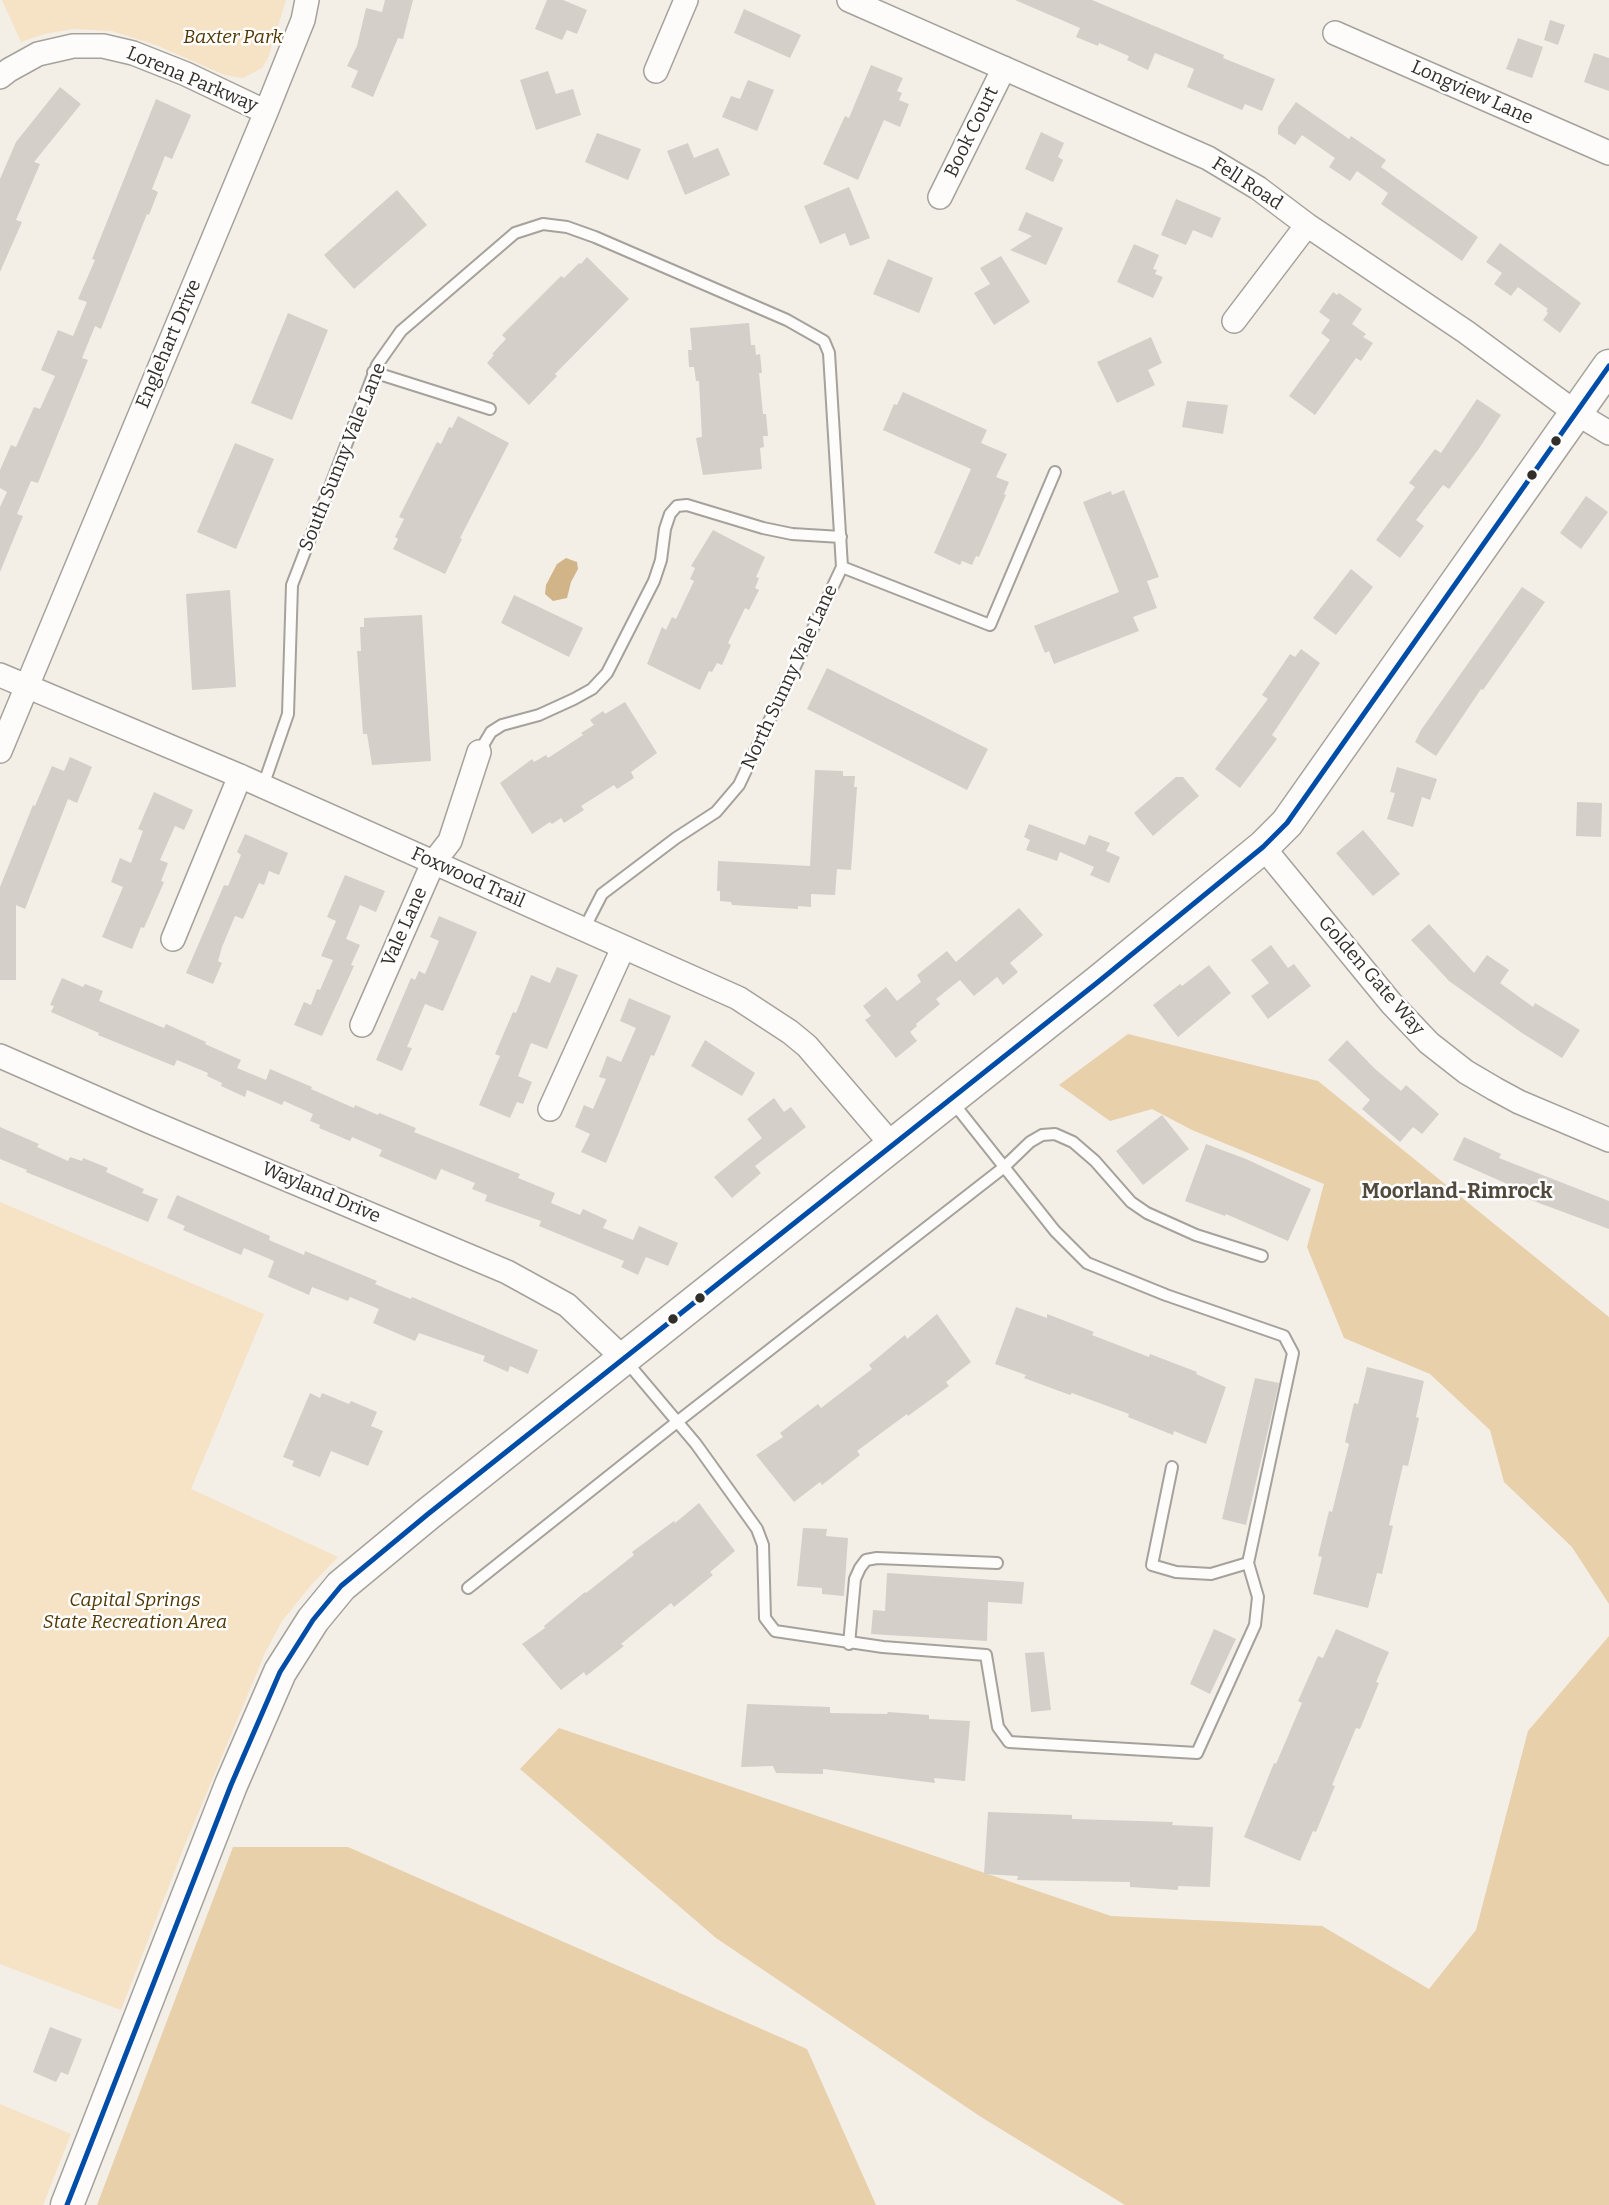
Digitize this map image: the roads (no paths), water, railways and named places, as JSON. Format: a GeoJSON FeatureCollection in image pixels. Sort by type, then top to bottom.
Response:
{"type":"FeatureCollection","features":[{"type":"Feature","properties":{"kind":"street","name":"Englehart Drive"},"geometry":{"type":"LineString","coordinates":[[0,751],[266,112],[303,20],[307,0]]}},
{"type":"Feature","properties":{"kind":"street"},"geometry":{"type":"LineString","coordinates":[[656,71],[686,0]]}},
{"type":"Feature","properties":{"kind":"street","name":"Fell Road"},"geometry":{"type":"LineString","coordinates":[[849,0],[1208,158],[1258,188],[1307,225],[1466,332],[1576,413],[1609,433]]}},
{"type":"Feature","properties":{"kind":"street","name":"Longview Lane"},"geometry":{"type":"LineString","coordinates":[[1335,33],[1609,153]]}},
{"type":"Feature","properties":{"kind":"street","name":"Lorena Parkway"},"geometry":{"type":"LineString","coordinates":[[0,77],[38,54],[73,46],[103,46],[133,53],[186,74],[266,112]]}},
{"type":"Feature","properties":{"kind":"street","name":"Book Court"},"geometry":{"type":"LineString","coordinates":[[940,197],[1004,68]]}},
{"type":"Feature","properties":{"kind":"street"},"geometry":{"type":"LineString","coordinates":[[1234,321],[1307,225]]}},
{"type":"Feature","properties":{"kind":"street"},"geometry":{"type":"LineString","coordinates":[[67,2205],[231,1785],[280,1672],[313,1620],[341,1586],[1264,847],[1287,823],[1609,366]]}},
{"type":"Feature","properties":{"kind":"street","name":"Foxwood Trail"},"geometry":{"type":"LineString","coordinates":[[0,676],[263,786],[738,998],[807,1046],[892,1145]]}},
{"type":"Feature","properties":{"kind":"street","name":"Vale Lane"},"geometry":{"type":"LineString","coordinates":[[362,1025],[433,863],[450,841],[478,752]]}},
{"type":"Feature","properties":{"kind":"street"},"geometry":{"type":"LineString","coordinates":[[173,939],[240,776]]}},
{"type":"Feature","properties":{"kind":"street","name":"Golden Gate Way"},"geometry":{"type":"LineString","coordinates":[[1264,847],[1391,1003],[1429,1043],[1466,1072],[1507,1096],[1609,1140]]}},
{"type":"Feature","properties":{"kind":"street"},"geometry":{"type":"LineString","coordinates":[[550,1109],[624,948]]}},
{"type":"Feature","properties":{"kind":"street","name":"Wayland Drive"},"geometry":{"type":"LineString","coordinates":[[0,1056],[145,1120],[517,1276],[567,1305],[624,1359]]}},
{"type":"Feature","properties":{"kind":"lane","name":"South Sunny Vale Lane"},"geometry":{"type":"LineString","coordinates":[[263,786],[288,714],[292,586],[373,372],[401,331],[515,233],[543,224],[567,227],[595,237],[787,320],[824,341],[829,353]]}},
{"type":"Feature","properties":{"kind":"lane","name":"North Sunny Vale Lane"},"geometry":{"type":"LineString","coordinates":[[583,930],[602,894],[676,838],[716,812],[739,785],[842,567],[829,353]]}},
{"type":"Feature","properties":{"kind":"lane"},"geometry":{"type":"LineString","coordinates":[[373,372],[490,410]]}},
{"type":"Feature","properties":{"kind":"lane"},"geometry":{"type":"LineString","coordinates":[[842,567],[990,625],[1055,472]]}},
{"type":"Feature","properties":{"kind":"lane"},"geometry":{"type":"LineString","coordinates":[[478,752],[491,732],[502,725],[539,715],[574,699],[592,689],[607,673],[654,581],[661,560],[665,529],[670,514],[677,506],[687,505],[773,530],[841,537]]}},
{"type":"Feature","properties":{"kind":"lane"},"geometry":{"type":"LineString","coordinates":[[624,1359],[677,1422],[757,1529],[763,1545],[765,1618],[775,1631],[849,1644],[986,1655],[998,1727],[1009,1742],[1196,1753],[1255,1625],[1258,1597],[1248,1563],[1293,1353],[1284,1336],[1166,1295],[1087,1263],[1055,1231],[950,1099]]}},
{"type":"Feature","properties":{"kind":"lane"},"geometry":{"type":"LineString","coordinates":[[468,1588],[1042,1135],[1055,1134],[1073,1142],[1095,1161],[1131,1202],[1147,1213],[1196,1235],[1262,1256]]}},
{"type":"Feature","properties":{"kind":"lane"},"geometry":{"type":"LineString","coordinates":[[1172,1467],[1152,1565],[1176,1572],[1211,1574],[1248,1563]]}},
{"type":"Feature","properties":{"kind":"lane"},"geometry":{"type":"LineString","coordinates":[[849,1644],[855,1579],[866,1560],[877,1558],[997,1563]]}},
{"type":"Feature","properties":{"kind":"district","name":"Moorland-Rimrock"},"geometry":{"type":"Point","coordinates":[1457,1192]}},
{"type":"Feature","properties":{"kind":"park label","name":"Baxter Park"},"geometry":{"type":"Point","coordinates":[233,38]}},
{"type":"Feature","properties":{"kind":"park label","name":"Capital Springs State Recreation Area"},"geometry":{"type":"Point","coordinates":[135,1612]}}]}
